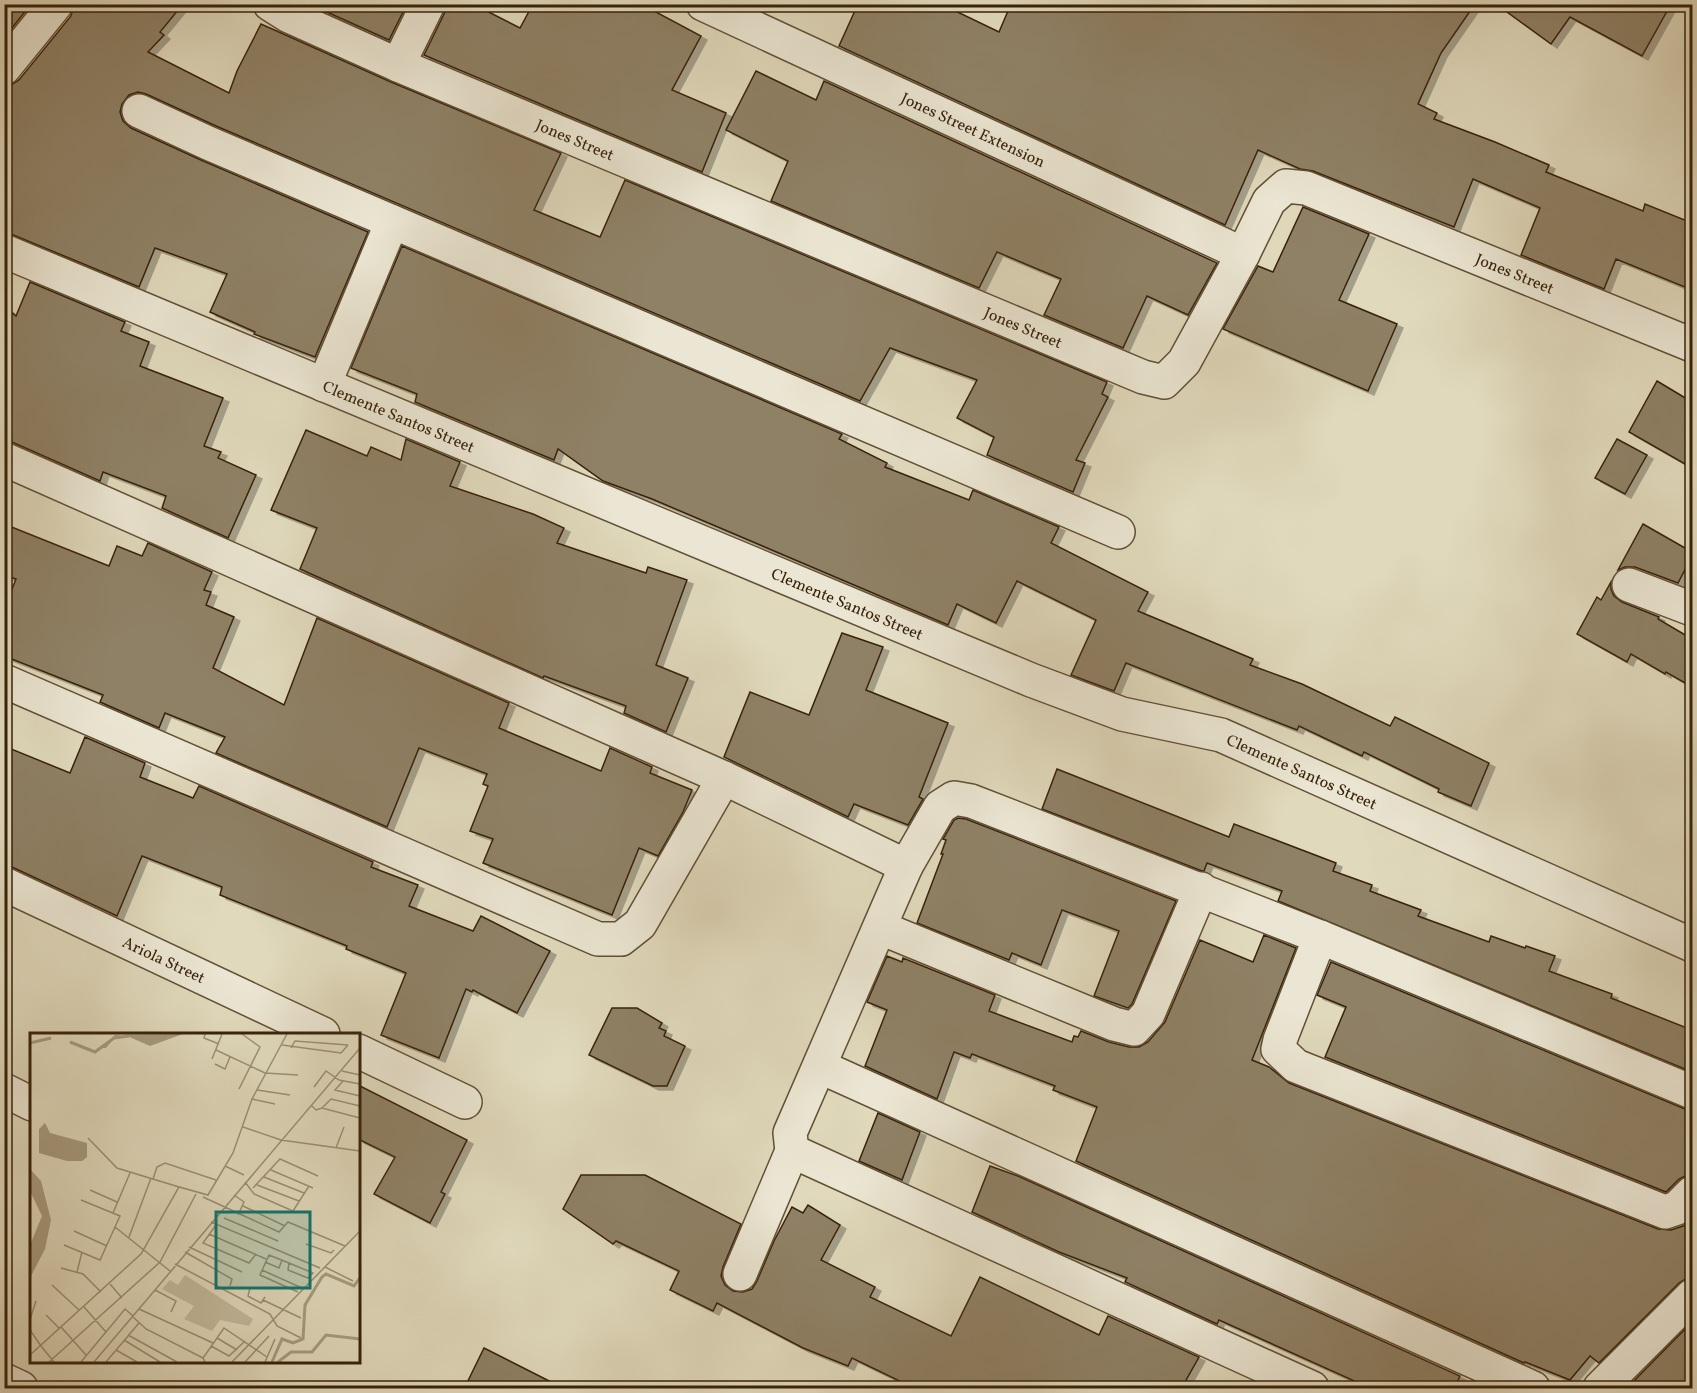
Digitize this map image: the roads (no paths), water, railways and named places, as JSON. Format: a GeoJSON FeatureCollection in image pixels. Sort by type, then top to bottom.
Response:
{"type":"FeatureCollection","features":[{"type":"Feature","properties":{"kind":"street"},"geometry":{"type":"LineString","coordinates":[[4,68],[56,4]]}},
{"type":"Feature","properties":{"kind":"street","name":"Jones Street"},"geometry":{"type":"LineString","coordinates":[[270,4],[289,16],[398,65],[1153,380],[1164,382],[1185,362],[1269,201],[1286,186],[1306,188],[1692,345]]}},
{"type":"Feature","properties":{"kind":"street"},"geometry":{"type":"LineString","coordinates":[[398,65],[428,4]]}},
{"type":"Feature","properties":{"kind":"street","name":"Jones Street Extension"},"geometry":{"type":"LineString","coordinates":[[703,4],[1243,254]]}},
{"type":"Feature","properties":{"kind":"street"},"geometry":{"type":"LineString","coordinates":[[139,111],[208,143],[1118,532]]}},
{"type":"Feature","properties":{"kind":"street"},"geometry":{"type":"LineString","coordinates":[[324,385],[392,222]]}},
{"type":"Feature","properties":{"kind":"street","name":"Clemente Santos Street"},"geometry":{"type":"LineString","coordinates":[[4,251],[1031,680],[1122,714],[1221,735],[1692,945]]}},
{"type":"Feature","properties":{"kind":"street"},"geometry":{"type":"LineString","coordinates":[[4,459],[724,778],[906,866]]}},
{"type":"Feature","properties":{"kind":"street"},"geometry":{"type":"LineString","coordinates":[[1629,585],[1692,609]]}},
{"type":"Feature","properties":{"kind":"street"},"geometry":{"type":"LineString","coordinates":[[4,681],[598,939],[621,939],[640,924],[724,778]]}},
{"type":"Feature","properties":{"kind":"street"},"geometry":{"type":"LineString","coordinates":[[740,1274],[792,1151],[790,1133],[821,1067],[906,866],[940,807],[954,798],[971,801],[1201,889],[1692,1092]]}},
{"type":"Feature","properties":{"kind":"street","name":"Ariola Street"},"geometry":{"type":"LineString","coordinates":[[4,884],[319,1033]]}},
{"type":"Feature","properties":{"kind":"street"},"geometry":{"type":"LineString","coordinates":[[881,928],[1114,1024],[1134,1029],[1148,1014],[1201,889]]}},
{"type":"Feature","properties":{"kind":"street"},"geometry":{"type":"LineString","coordinates":[[1320,937],[1278,1049],[1296,1066],[1665,1212],[1677,1208],[1692,1193]]}},
{"type":"Feature","properties":{"kind":"street"},"geometry":{"type":"LineString","coordinates":[[360,1052],[465,1101]]}},
{"type":"Feature","properties":{"kind":"street"},"geometry":{"type":"LineString","coordinates":[[821,1067],[1533,1389]]}},
{"type":"Feature","properties":{"kind":"street"},"geometry":{"type":"LineString","coordinates":[[4,1090],[30,1103]]}},
{"type":"Feature","properties":{"kind":"street"},"geometry":{"type":"LineString","coordinates":[[792,1151],[1312,1389]]}},
{"type":"Feature","properties":{"kind":"street"},"geometry":{"type":"LineString","coordinates":[[1600,1389],[1692,1296]]}},
{"type":"Feature","properties":{"kind":"street"},"geometry":{"type":"LineString","coordinates":[[4,1380],[21,1389]]}}]}
